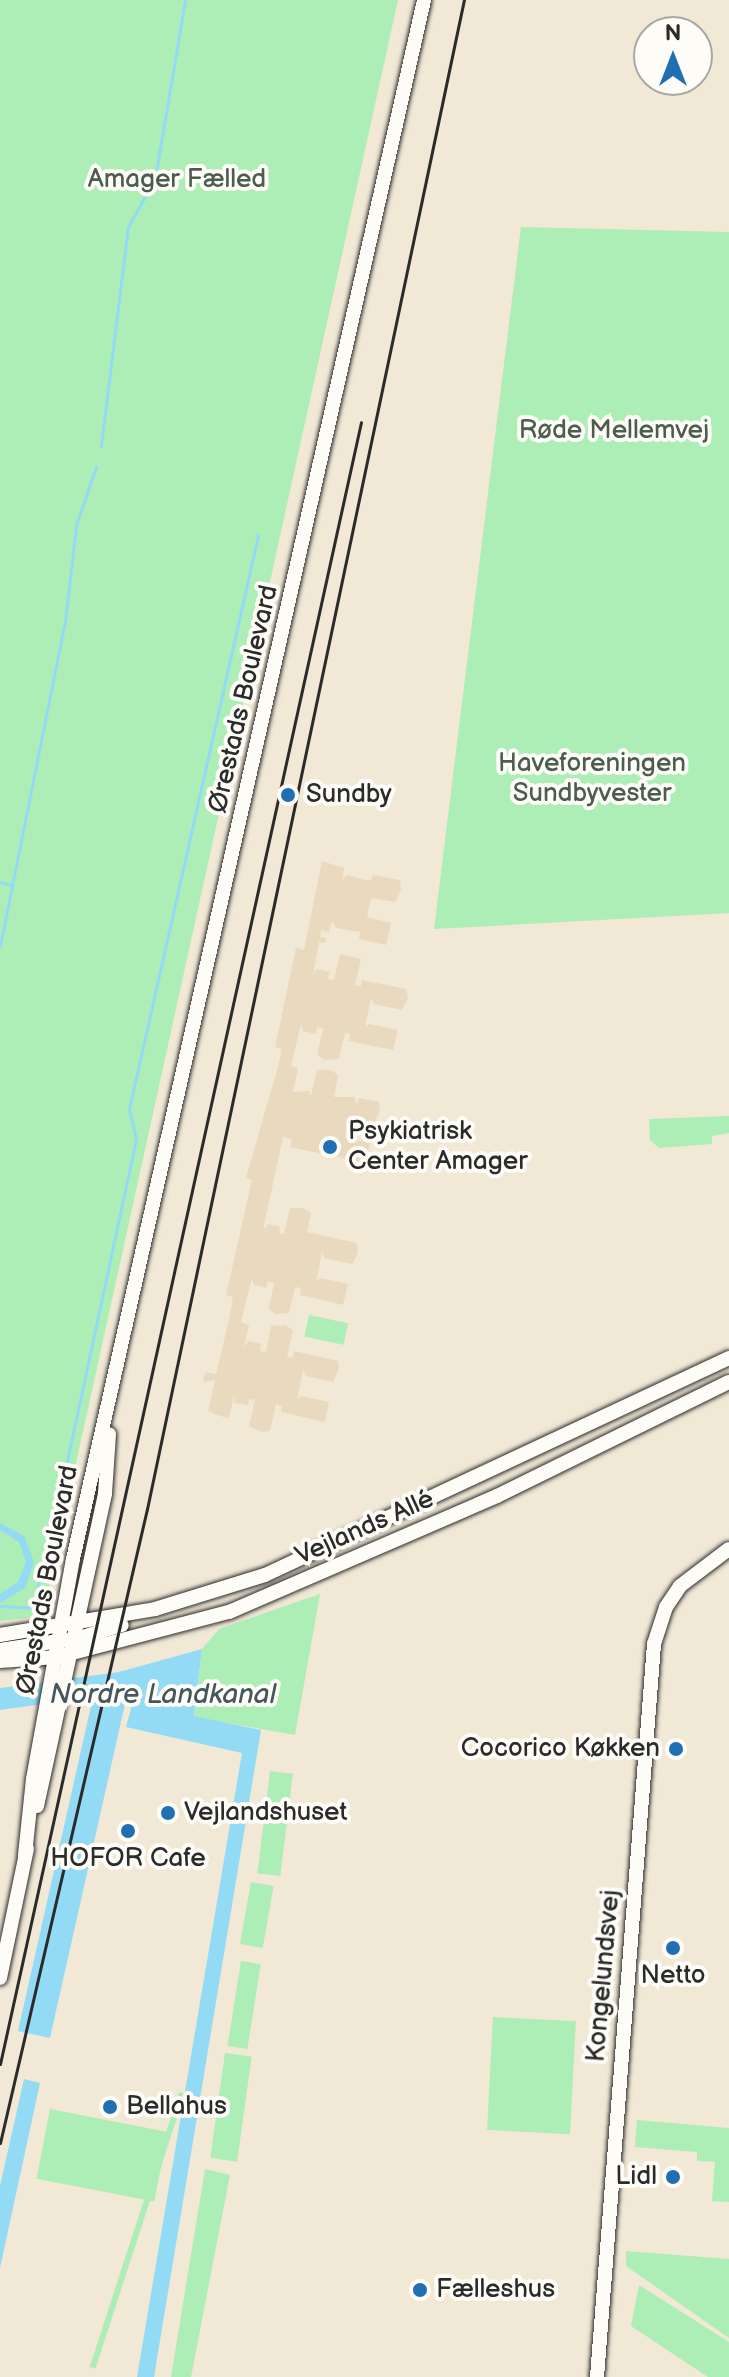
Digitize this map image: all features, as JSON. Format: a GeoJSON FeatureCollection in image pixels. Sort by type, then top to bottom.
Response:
{"type":"FeatureCollection","features":[{"type":"Feature","properties":{"kind":"street","name":"Ørestads Boulevard"},"geometry":{"type":"LineString","coordinates":[[0,1978],[110,1409],[424,0]]}},
{"type":"Feature","properties":{"kind":"street","name":"Vejlands Allé"},"geometry":{"type":"LineString","coordinates":[[62,1646],[76,1631],[154,1617],[162,1607],[277,1570],[729,1358]]}},
{"type":"Feature","properties":{"kind":"street","name":"Vejlands Allé"},"geometry":{"type":"LineString","coordinates":[[0,1661],[215,1616],[319,1575],[497,1496],[729,1382]]}},
{"type":"Feature","properties":{"kind":"street","name":"Ørestads Boulevard"},"geometry":{"type":"LineString","coordinates":[[76,1631],[107,1483],[110,1409]]}},
{"type":"Feature","properties":{"kind":"street","name":"Kongelundsvej"},"geometry":{"type":"LineString","coordinates":[[597,2377],[654,1644],[666,1607],[680,1586],[729,1549]]}},
{"type":"Feature","properties":{"kind":"street"},"geometry":{"type":"LineString","coordinates":[[0,1650],[62,1646],[76,1631]]}},
{"type":"Feature","properties":{"kind":"street","name":"Vejlands Allé"},"geometry":{"type":"LineString","coordinates":[[0,1635],[62,1646]]}},
{"type":"Feature","properties":{"kind":"shaded area","name":"Psykiatrisk Center Amager"},"geometry":{"type":"Polygon","coordinates":[[[322,861],[344,868],[342,880],[347,875],[371,881],[373,875],[400,880],[401,890],[395,902],[371,898],[367,917],[391,923],[386,945],[359,939],[360,932],[336,928],[332,921],[329,932],[321,930],[320,937],[326,938],[325,943],[319,942],[313,975],[317,969],[330,972],[328,979],[334,980],[340,954],[361,959],[355,985],[361,986],[362,980],[406,989],[408,998],[402,1010],[374,1004],[371,998],[365,1028],[369,1024],[398,1030],[393,1050],[349,1041],[350,1034],[345,1033],[339,1059],[325,1060],[317,1055],[323,1028],[317,1027],[316,1034],[303,1031],[301,1024],[291,1066],[298,1068],[293,1092],[309,1091],[311,1096],[317,1070],[331,1070],[338,1075],[334,1097],[354,1097],[357,1104],[359,1098],[379,1102],[380,1111],[374,1124],[349,1119],[345,1138],[370,1143],[365,1163],[333,1156],[334,1151],[327,1155],[290,1147],[292,1139],[283,1137],[263,1230],[268,1224],[280,1227],[279,1233],[284,1234],[290,1208],[304,1208],[311,1213],[307,1232],[357,1243],[358,1252],[352,1264],[324,1258],[322,1252],[316,1282],[320,1278],[348,1284],[343,1305],[300,1295],[301,1288],[295,1287],[289,1313],[275,1314],[269,1309],[274,1283],[268,1281],[266,1288],[254,1285],[252,1278],[241,1322],[249,1325],[244,1347],[249,1341],[261,1344],[260,1351],[266,1352],[271,1326],[285,1325],[293,1330],[287,1357],[293,1358],[294,1351],[338,1361],[339,1369],[333,1382],[306,1376],[303,1370],[297,1400],[301,1396],[329,1402],[325,1422],[281,1412],[282,1406],[276,1404],[270,1431],[262,1432],[249,1426],[255,1400],[249,1399],[248,1405],[235,1403],[234,1395],[229,1418],[220,1416],[208,1411],[215,1380],[203,1382],[205,1372],[216,1374],[229,1320],[233,1297],[226,1295],[252,1180],[246,1178],[279,1063],[282,1049],[275,1047],[296,948],[304,950],[322,861]]]}},
{"type":"Feature","properties":{"kind":"green space","name":"Amager Fælled"},"geometry":{"type":"Polygon","coordinates":[[[0,0],[398,0],[49,1586],[34,1617],[0,1621],[0,0]]]}},
{"type":"Feature","properties":{"kind":"green space"},"geometry":{"type":"Polygon","coordinates":[[[521,227],[729,232],[729,913],[434,929],[521,227]]]}},
{"type":"Feature","properties":{"kind":"green space"},"geometry":{"type":"Polygon","coordinates":[[[729,1116],[729,1133],[712,1136],[712,1144],[659,1148],[650,1140],[649,1119],[729,1116]]]}},
{"type":"Feature","properties":{"kind":"green space"},"geometry":{"type":"Polygon","coordinates":[[[309,1315],[348,1323],[344,1345],[304,1337],[309,1315]]]}},
{"type":"Feature","properties":{"kind":"green space"},"geometry":{"type":"Polygon","coordinates":[[[320,1594],[295,1735],[194,1717],[202,1649],[219,1629],[320,1594]]]}},
{"type":"Feature","properties":{"kind":"green space"},"geometry":{"type":"Polygon","coordinates":[[[270,1771],[293,1774],[280,1876],[257,1873],[270,1771]]]}},
{"type":"Feature","properties":{"kind":"green space"},"geometry":{"type":"Polygon","coordinates":[[[251,1882],[274,1886],[263,1948],[240,1944],[251,1882]]]}},
{"type":"Feature","properties":{"kind":"green space"},"geometry":{"type":"Polygon","coordinates":[[[241,1961],[261,1964],[247,2049],[228,2046],[241,1961]]]}},
{"type":"Feature","properties":{"kind":"green space"},"geometry":{"type":"Polygon","coordinates":[[[493,2017],[576,2021],[570,2134],[487,2130],[493,2017]]]}},
{"type":"Feature","properties":{"kind":"green space"},"geometry":{"type":"Polygon","coordinates":[[[225,2053],[252,2057],[237,2162],[210,2158],[225,2053]]]}},
{"type":"Feature","properties":{"kind":"green space"},"geometry":{"type":"Polygon","coordinates":[[[179,2092],[185,2094],[95,2369],[90,2367],[179,2092]]]}},
{"type":"Feature","properties":{"kind":"green space"},"geometry":{"type":"Polygon","coordinates":[[[50,2109],[168,2132],[154,2202],[36,2179],[50,2109]]]}},
{"type":"Feature","properties":{"kind":"green space"},"geometry":{"type":"Polygon","coordinates":[[[637,2120],[729,2128],[729,2202],[712,2201],[715,2162],[697,2161],[697,2152],[635,2147],[637,2120]]]}},
{"type":"Feature","properties":{"kind":"green space"},"geometry":{"type":"Polygon","coordinates":[[[205,2169],[230,2175],[191,2377],[171,2377],[205,2169]]]}},
{"type":"Feature","properties":{"kind":"green space"},"geometry":{"type":"Polygon","coordinates":[[[626,2251],[729,2259],[729,2338],[626,2266],[626,2251]]]}},
{"type":"Feature","properties":{"kind":"green space"},"geometry":{"type":"Polygon","coordinates":[[[639,2285],[729,2342],[729,2377],[708,2377],[631,2326],[639,2285]]]}},
{"type":"Feature","properties":{"kind":"water"},"geometry":{"type":"Polygon","coordinates":[[[0,1523],[24,1536],[34,1562],[25,1588],[0,1603],[0,1594],[18,1582],[26,1562],[19,1542],[0,1530],[0,1523]]]}},
{"type":"Feature","properties":{"kind":"water","name":"Nordre Landkanal"},"geometry":{"type":"Polygon","coordinates":[[[202,1649],[194,1716],[261,1730],[154,2377],[137,2377],[242,1753],[126,1727],[132,1705],[125,1704],[50,2038],[18,2031],[93,1697],[0,1710],[0,1688],[119,1672],[202,1649]]]}},
{"type":"Feature","properties":{"kind":"water"},"geometry":{"type":"Polygon","coordinates":[[[24,2079],[40,2083],[0,2268],[0,2186],[24,2079]]]}},
{"type":"Feature","properties":{"kind":"waterway"},"geometry":{"type":"LineString","coordinates":[[101,446],[128,227],[155,178],[185,0]]}},
{"type":"Feature","properties":{"kind":"waterway"},"geometry":{"type":"LineString","coordinates":[[0,946],[65,622],[76,525],[96,467]]}},
{"type":"Feature","properties":{"kind":"waterway"},"geometry":{"type":"LineString","coordinates":[[67,1461],[136,1139],[129,1109],[258,535]]}},
{"type":"Feature","properties":{"kind":"waterway"},"geometry":{"type":"LineString","coordinates":[[0,882],[12,885]]}},
{"type":"Feature","properties":{"kind":"waterway"},"geometry":{"type":"LineString","coordinates":[[0,1606],[33,1608],[43,1564]]}},
{"type":"Feature","properties":{"kind":"railway"},"geometry":{"type":"LineString","coordinates":[[0,2143],[147,1509],[464,0]]}},
{"type":"Feature","properties":{"kind":"railway"},"geometry":{"type":"LineString","coordinates":[[0,2064],[361,422]]}},
{"type":"Feature","properties":{"kind":"place","name":"Sundby"},"geometry":{"type":"Point","coordinates":[288,795]}},
{"type":"Feature","properties":{"kind":"place","name":"Psykiatrisk Center Amager"},"geometry":{"type":"Point","coordinates":[330,1147]}},
{"type":"Feature","properties":{"kind":"place","name":"Cocorico Køkken"},"geometry":{"type":"Point","coordinates":[676,1749]}},
{"type":"Feature","properties":{"kind":"place","name":"Vejlandshuset"},"geometry":{"type":"Point","coordinates":[168,1813]}},
{"type":"Feature","properties":{"kind":"place","name":"HOFOR Cafe"},"geometry":{"type":"Point","coordinates":[128,1831]}},
{"type":"Feature","properties":{"kind":"place","name":"Netto"},"geometry":{"type":"Point","coordinates":[673,1948]}},
{"type":"Feature","properties":{"kind":"place","name":"Bellahus"},"geometry":{"type":"Point","coordinates":[110,2107]}},
{"type":"Feature","properties":{"kind":"place","name":"Lidl"},"geometry":{"type":"Point","coordinates":[673,2177]}},
{"type":"Feature","properties":{"kind":"place","name":"Fælleshus"},"geometry":{"type":"Point","coordinates":[420,2290]}},
{"type":"Feature","properties":{"kind":"park label","name":"Røde Mellemvej"},"geometry":{"type":"Point","coordinates":[614,431]}},
{"type":"Feature","properties":{"kind":"park label","name":"Haveforeningen Sundbyvester"},"geometry":{"type":"Point","coordinates":[592,779]}}]}
